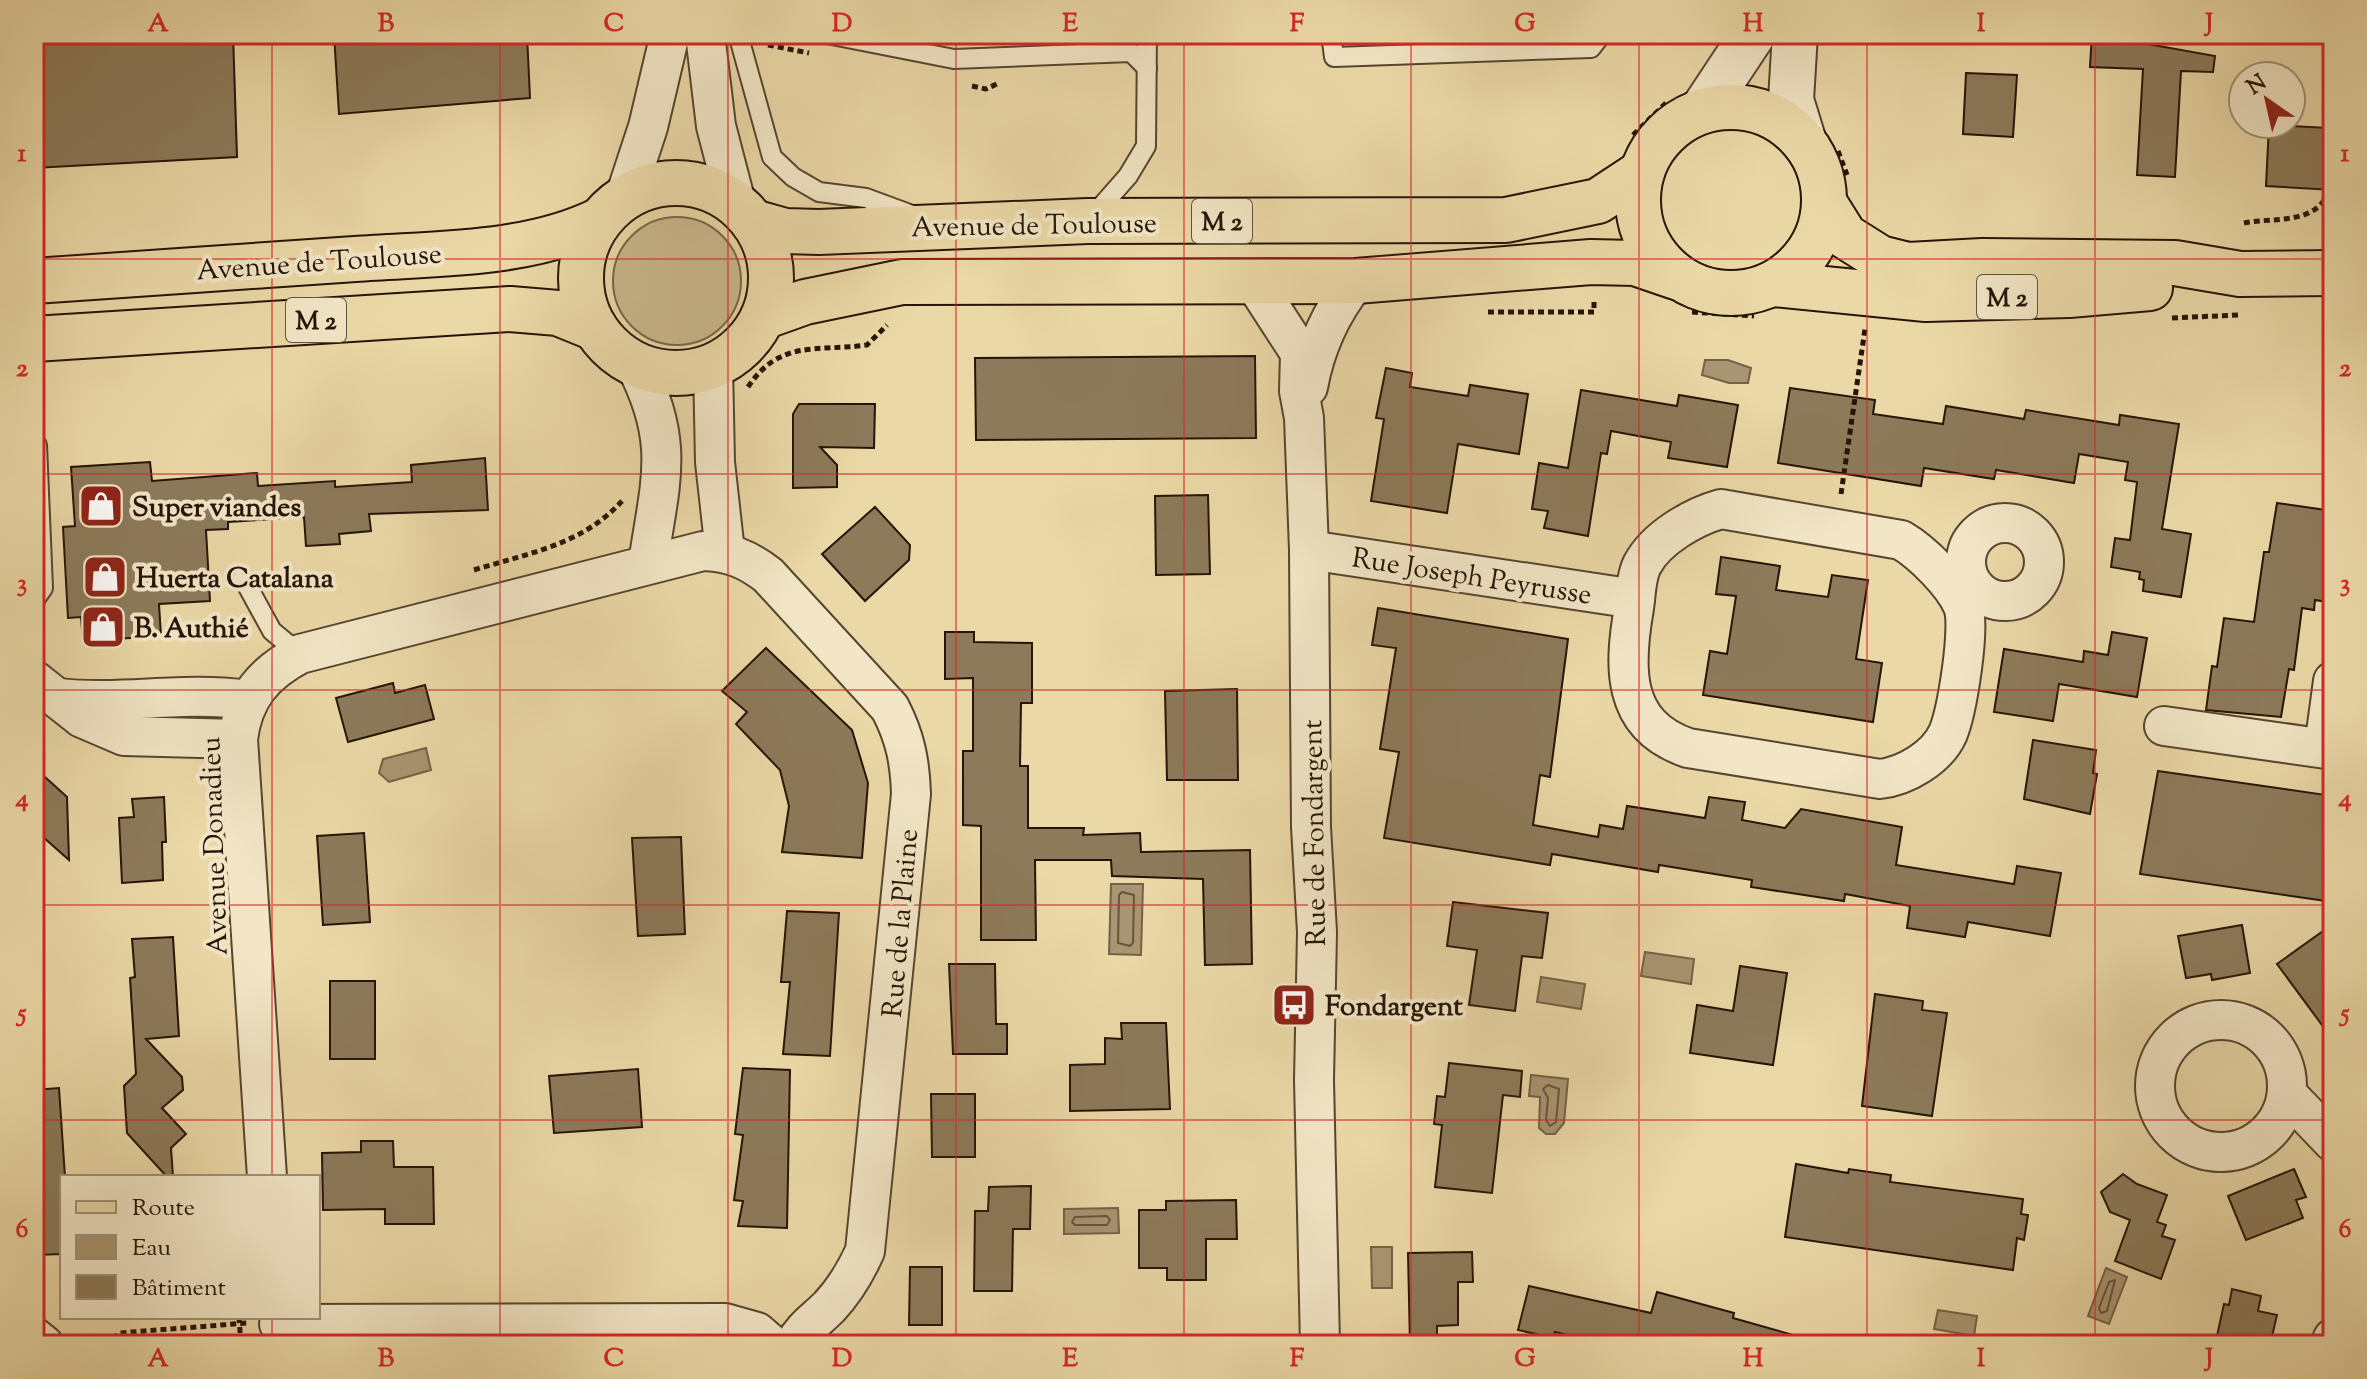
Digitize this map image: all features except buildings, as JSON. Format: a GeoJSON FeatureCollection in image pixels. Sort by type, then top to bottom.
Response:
{"type":"FeatureCollection","features":[{"type":"Feature","properties":{"kind":"main road"},"geometry":{"type":"LineString","coordinates":[[1724,106],[1767,113],[1803,139],[1820,170],[1825,204],[1820,229],[1810,251],[1767,300],[1749,292],[1724,294],[1699,288],[1681,293],[1642,230],[1637,201],[1642,172],[1650,151],[1664,134],[1702,111],[1724,106]]}},
{"type":"Feature","properties":{"kind":"main road","name":"Avenue de Toulouse"},"geometry":{"type":"LineString","coordinates":[[745,212],[785,231],[819,232],[1088,221],[1506,220],[1598,201],[1642,172]]}},
{"type":"Feature","properties":{"kind":"main road"},"geometry":{"type":"LineString","coordinates":[[694,184],[716,191],[745,212],[768,251],[770,273],[763,317],[742,346],[730,378],[673,373],[635,364],[612,349],[595,328],[583,302],[580,274],[586,246],[612,209],[647,187],[694,184]]}},
{"type":"Feature","properties":{"kind":"main road","name":"M 2"},"geometry":{"type":"LineString","coordinates":[[1825,204],[1845,236],[1880,258],[1908,265],[1982,261],[2175,263],[2240,274]]}},
{"type":"Feature","properties":{"kind":"main road","name":"Avenue de Toulouse"},"geometry":{"type":"LineString","coordinates":[[34,281],[455,252],[572,234],[612,209]]}},
{"type":"Feature","properties":{"kind":"main road","name":"Avenue de Toulouse"},"geometry":{"type":"LineString","coordinates":[[763,317],[805,302],[902,282],[1356,281],[1591,262],[1635,263],[1681,293]]}},
{"type":"Feature","properties":{"kind":"main road","name":"M 2"},"geometry":{"type":"LineString","coordinates":[[1767,300],[1977,298],[2182,285],[2240,274],[2333,273]]}},
{"type":"Feature","properties":{"kind":"main road","name":"Avenue de Toulouse"},"geometry":{"type":"LineString","coordinates":[[34,339],[510,309],[558,313],[595,328]]}},
{"type":"Feature","properties":{"kind":"street"},"geometry":{"type":"LineString","coordinates":[[612,209],[648,127],[670,34]]}},
{"type":"Feature","properties":{"kind":"street"},"geometry":{"type":"LineString","coordinates":[[705,34],[716,126],[745,212]]}},
{"type":"Feature","properties":{"kind":"street"},"geometry":{"type":"LineString","coordinates":[[1702,111],[1753,34]]}},
{"type":"Feature","properties":{"kind":"street"},"geometry":{"type":"LineString","coordinates":[[1795,34],[1791,100],[1803,139]]}},
{"type":"Feature","properties":{"kind":"street","name":"Rue de Fondargent"},"geometry":{"type":"LineString","coordinates":[[1304,418],[1312,363],[1336,307],[1356,281]]}},
{"type":"Feature","properties":{"kind":"street","name":"Rue de Fondargent"},"geometry":{"type":"LineString","coordinates":[[1254,282],[1292,336],[1300,353],[1299,391],[1304,418],[1309,550],[1311,827],[1317,932],[1314,1080],[1320,1345]]}},
{"type":"Feature","properties":{"kind":"street"},"geometry":{"type":"LineString","coordinates":[[635,364],[651,394],[664,457],[648,564],[703,551],[725,552],[715,462],[730,378]]}},
{"type":"Feature","properties":{"kind":"street"},"geometry":{"type":"LineString","coordinates":[[1721,509],[1836,530],[1901,540],[1964,578],[1967,636],[1948,733],[1932,753],[1899,777],[1880,779],[1688,748],[1669,742],[1639,707],[1629,685],[1626,658],[1640,567],[1655,547],[1702,515],[1721,509]]}},
{"type":"Feature","properties":{"kind":"street","name":"Rue Joseph Peyrusse"},"geometry":{"type":"LineString","coordinates":[[1309,550],[1635,599]]}},
{"type":"Feature","properties":{"kind":"street","name":"Rue de la Plaine"},"geometry":{"type":"LineString","coordinates":[[725,552],[750,562],[768,575],[890,708],[903,733],[910,759],[910,810],[865,1251],[837,1296],[802,1330],[794,1345]]}},
{"type":"Feature","properties":{"kind":"street","name":"Avenue Donadieu"},"geometry":{"type":"LineString","coordinates":[[267,1175],[238,739],[247,700],[278,666],[300,654],[648,564]]}},
{"type":"Feature","properties":{"kind":"street"},"geometry":{"type":"LineString","coordinates":[[2164,726],[2328,749],[2333,681]]}},
{"type":"Feature","properties":{"kind":"street"},"geometry":{"type":"LineString","coordinates":[[44,689],[85,701],[202,695],[247,700]]}},
{"type":"Feature","properties":{"kind":"street"},"geometry":{"type":"LineString","coordinates":[[44,689],[82,718],[124,736],[238,739]]}},
{"type":"Feature","properties":{"kind":"street"},"geometry":{"type":"LineString","coordinates":[[2287,1094],[2333,1142]]}},
{"type":"Feature","properties":{"kind":"street"},"geometry":{"type":"LineString","coordinates":[[279,1329],[725,1323],[757,1332],[772,1345]]}},
{"type":"Feature","properties":{"kind":"street"},"geometry":{"type":"LineString","coordinates":[[34,1337],[44,1345]]}},
{"type":"Feature","properties":{"kind":"street"},"geometry":{"type":"LineString","coordinates":[[2330,1345],[2333,1338]]}},
{"type":"Feature","properties":{"kind":"lane"},"geometry":{"type":"LineString","coordinates":[[738,34],[772,157],[793,177],[819,192],[866,198],[938,225]]}},
{"type":"Feature","properties":{"kind":"lane"},"geometry":{"type":"LineString","coordinates":[[827,34],[954,59],[1131,52],[1147,68]]}},
{"type":"Feature","properties":{"kind":"lane"},"geometry":{"type":"LineString","coordinates":[[1088,221],[1128,176],[1146,146],[1147,34]]}},
{"type":"Feature","properties":{"kind":"lane"},"geometry":{"type":"LineString","coordinates":[[1331,34],[1334,57],[1591,48],[1602,34]]}},
{"type":"Feature","properties":{"kind":"lane"},"geometry":{"type":"LineString","coordinates":[[34,445],[37,445],[43,588],[34,601]]}},
{"type":"Feature","properties":{"kind":"lane"},"geometry":{"type":"LineString","coordinates":[[243,578],[272,631],[300,654]]}},
{"type":"Feature","properties":{"kind":"path"},"geometry":{"type":"LineString","coordinates":[[2244,223],[2298,217],[2317,208],[2329,189]]}},
{"type":"Feature","properties":{"kind":"path"},"geometry":{"type":"LineString","coordinates":[[1681,293],[1698,314],[1767,300]]}},
{"type":"Feature","properties":{"kind":"path"},"geometry":{"type":"LineString","coordinates":[[730,378],[775,357],[801,350],[867,345],[889,318]]}},
{"type":"Feature","properties":{"kind":"path"},"geometry":{"type":"LineString","coordinates":[[1836,530],[1866,322]]}},
{"type":"Feature","properties":{"kind":"path"},"geometry":{"type":"LineString","coordinates":[[462,573],[579,538],[607,517],[630,492]]}},
{"type":"Feature","properties":{"kind":"path"},"geometry":{"type":"LineString","coordinates":[[239,1320],[241,1345]]}},
{"type":"Feature","properties":{"kind":"path"},"geometry":{"type":"LineString","coordinates":[[105,1345],[119,1333],[239,1320],[279,1329]]}},
{"type":"Feature","properties":{"kind":"shaded area"},"geometry":{"type":"Polygon","coordinates":[[[677,217],[702,222],[722,236],[736,256],[741,281],[736,306],[722,326],[702,340],[677,345],[652,340],[632,326],[618,306],[613,281],[618,256],[632,236],[652,222],[677,217]]]}},
{"type":"Feature","properties":{"kind":"water"},"geometry":{"type":"Polygon","coordinates":[[[1705,360],[1728,360],[1751,368],[1748,383],[1729,383],[1702,375],[1705,360]]]}},
{"type":"Feature","properties":{"kind":"water"},"geometry":{"type":"Polygon","coordinates":[[[426,748],[431,770],[389,782],[379,773],[383,759],[426,748]]]}},
{"type":"Feature","properties":{"kind":"water"},"geometry":{"type":"Polygon","coordinates":[[[1111,884],[1143,884],[1141,955],[1109,954],[1111,884]]]}},
{"type":"Feature","properties":{"kind":"water"},"geometry":{"type":"Polygon","coordinates":[[[1645,952],[1694,959],[1691,984],[1641,976],[1645,952]]]}},
{"type":"Feature","properties":{"kind":"water"},"geometry":{"type":"Polygon","coordinates":[[[1541,977],[1585,984],[1581,1009],[1537,1002],[1541,977]]]}},
{"type":"Feature","properties":{"kind":"water"},"geometry":{"type":"Polygon","coordinates":[[[1531,1075],[1568,1079],[1564,1123],[1555,1134],[1546,1134],[1539,1128],[1540,1097],[1529,1096],[1531,1075]]]}},
{"type":"Feature","properties":{"kind":"water"},"geometry":{"type":"Polygon","coordinates":[[[1118,1208],[1119,1233],[1064,1234],[1064,1209],[1118,1208]]]}},
{"type":"Feature","properties":{"kind":"water"},"geometry":{"type":"Polygon","coordinates":[[[1371,1247],[1392,1247],[1392,1288],[1372,1288],[1371,1247]]]}},
{"type":"Feature","properties":{"kind":"water"},"geometry":{"type":"Polygon","coordinates":[[[2106,1268],[2127,1277],[2109,1324],[2088,1316],[2106,1268]]]}},
{"type":"Feature","properties":{"kind":"water"},"geometry":{"type":"Polygon","coordinates":[[[1938,1310],[1977,1316],[1974,1336],[1934,1329],[1938,1310]]]}},
{"type":"Feature","properties":{"kind":"place","name":"Super viandes"},"geometry":{"type":"Point","coordinates":[101,506]}},
{"type":"Feature","properties":{"kind":"place","name":"Huerta Catalana"},"geometry":{"type":"Point","coordinates":[105,577]}},
{"type":"Feature","properties":{"kind":"place","name":"B. Authié"},"geometry":{"type":"Point","coordinates":[103,627]}},
{"type":"Feature","properties":{"kind":"place","name":"Fondargent"},"geometry":{"type":"Point","coordinates":[1294,1005]}}]}
